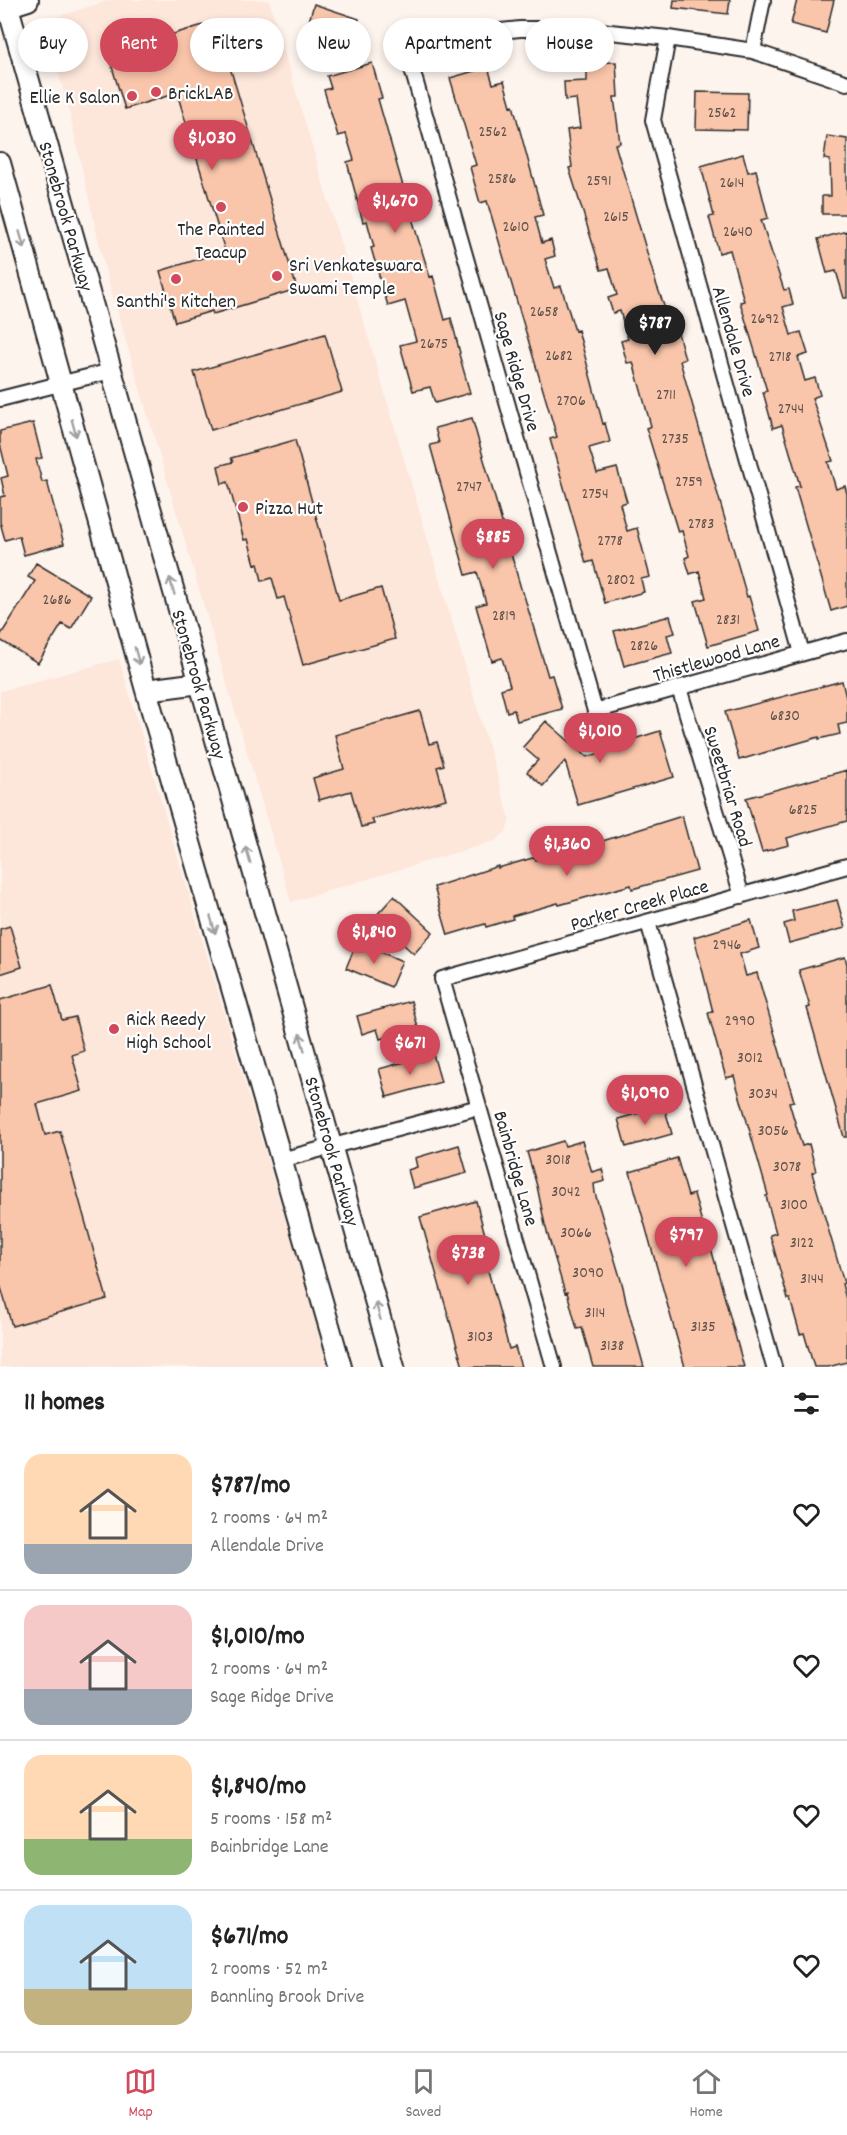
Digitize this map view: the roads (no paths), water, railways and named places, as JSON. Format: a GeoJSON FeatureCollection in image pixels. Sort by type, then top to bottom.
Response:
{"type":"FeatureCollection","features":[{"type":"Feature","properties":{"kind":"main road"},"geometry":{"type":"LineString","coordinates":[[5,5],[28,0]]}},
{"type":"Feature","properties":{"kind":"main road","name":"Stonebrook Parkway"},"geometry":{"type":"LineString","coordinates":[[5,5],[394,1367]]}},
{"type":"Feature","properties":{"kind":"main road"},"geometry":{"type":"LineString","coordinates":[[0,163],[146,690],[341,1367]]}},
{"type":"Feature","properties":{"kind":"main road"},"geometry":{"type":"LineString","coordinates":[[146,690],[200,683]]}},
{"type":"Feature","properties":{"kind":"street"},"geometry":{"type":"LineString","coordinates":[[753,51],[764,0]]}},
{"type":"Feature","properties":{"kind":"street","name":"Sage Ridge Drive"},"geometry":{"type":"LineString","coordinates":[[595,711],[404,41],[520,29],[581,29],[668,38]]}},
{"type":"Feature","properties":{"kind":"street"},"geometry":{"type":"LineString","coordinates":[[668,38],[753,51],[847,82]]}},
{"type":"Feature","properties":{"kind":"street","name":"Allendale Drive"},"geometry":{"type":"LineString","coordinates":[[668,38],[653,120],[802,653]]}},
{"type":"Feature","properties":{"kind":"street"},"geometry":{"type":"LineString","coordinates":[[0,399],[111,371]]}},
{"type":"Feature","properties":{"kind":"street","name":"Thistlewood Lane"},"geometry":{"type":"LineString","coordinates":[[595,711],[847,641]]}},
{"type":"Feature","properties":{"kind":"street","name":"Sweetbriar Road"},"geometry":{"type":"LineString","coordinates":[[679,688],[742,896]]}},
{"type":"Feature","properties":{"kind":"street","name":"Parker Creek Place"},"geometry":{"type":"LineString","coordinates":[[442,979],[847,866]]}},
{"type":"Feature","properties":{"kind":"street"},"geometry":{"type":"LineString","coordinates":[[648,922],[774,1367]]}},
{"type":"Feature","properties":{"kind":"street","name":"Bainbridge Lane"},"geometry":{"type":"LineString","coordinates":[[442,979],[554,1367]]}},
{"type":"Feature","properties":{"kind":"street"},"geometry":{"type":"LineString","coordinates":[[281,1160],[479,1107]]}},
{"type":"Feature","properties":{"kind":"place","name":"BrickLAB"},"geometry":{"type":"Point","coordinates":[156,92]}},
{"type":"Feature","properties":{"kind":"place","name":"Ellie K Salon"},"geometry":{"type":"Point","coordinates":[132,96]}},
{"type":"Feature","properties":{"kind":"place","name":"The Painted Teacup"},"geometry":{"type":"Point","coordinates":[221,207]}},
{"type":"Feature","properties":{"kind":"place","name":"Sri Venkateswara Swami Temple"},"geometry":{"type":"Point","coordinates":[277,276]}},
{"type":"Feature","properties":{"kind":"place","name":"Santhi's Kitchen"},"geometry":{"type":"Point","coordinates":[176,279]}},
{"type":"Feature","properties":{"kind":"place","name":"Pizza Hut"},"geometry":{"type":"Point","coordinates":[243,507]}},
{"type":"Feature","properties":{"kind":"place","name":"Rick Reedy High School"},"geometry":{"type":"Point","coordinates":[114,1029]}}]}
